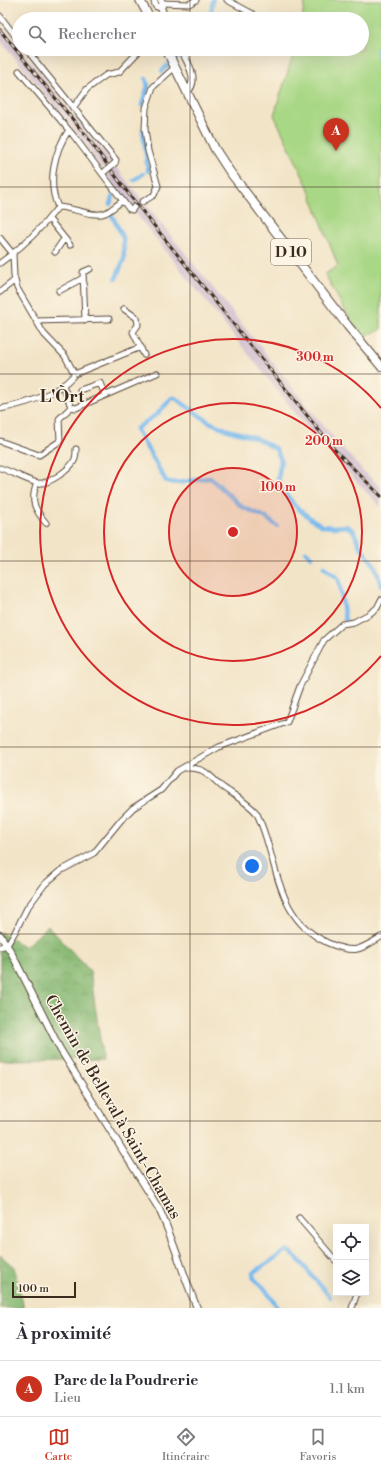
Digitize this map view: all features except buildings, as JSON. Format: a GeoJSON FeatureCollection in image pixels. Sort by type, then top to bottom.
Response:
{"type":"FeatureCollection","features":[{"type":"Feature","properties":{"kind":"main road"},"geometry":{"type":"LineString","coordinates":[[140,0],[146,12]]}},
{"type":"Feature","properties":{"kind":"main road","name":"D 10"},"geometry":{"type":"LineString","coordinates":[[170,56],[207,133],[235,179],[347,325],[381,366]]}},
{"type":"Feature","properties":{"kind":"street"},"geometry":{"type":"LineString","coordinates":[[154,0],[157,7],[161,3],[189,4],[196,0]]}},
{"type":"Feature","properties":{"kind":"street"},"geometry":{"type":"LineString","coordinates":[[227,0],[249,12]]}},
{"type":"Feature","properties":{"kind":"street"},"geometry":{"type":"LineString","coordinates":[[0,16],[12,32]]}},
{"type":"Feature","properties":{"kind":"street"},"geometry":{"type":"LineString","coordinates":[[31,56],[72,108],[116,160],[115,163],[103,173]]}},
{"type":"Feature","properties":{"kind":"street"},"geometry":{"type":"LineString","coordinates":[[72,108],[86,89],[106,75],[119,72],[134,56]]}},
{"type":"Feature","properties":{"kind":"street"},"geometry":{"type":"LineString","coordinates":[[184,56],[193,77],[193,85],[187,92]]}},
{"type":"Feature","properties":{"kind":"street"},"geometry":{"type":"LineString","coordinates":[[142,202],[154,195],[158,186],[148,151],[145,129],[147,101],[158,81],[175,67]]}},
{"type":"Feature","properties":{"kind":"street"},"geometry":{"type":"LineString","coordinates":[[19,71],[69,130],[129,209],[132,210],[134,207]]}},
{"type":"Feature","properties":{"kind":"street"},"geometry":{"type":"LineString","coordinates":[[0,263],[12,254],[49,219],[58,207],[52,178],[56,160],[69,130]]}},
{"type":"Feature","properties":{"kind":"street"},"geometry":{"type":"LineString","coordinates":[[58,207],[98,215],[108,212],[120,202],[124,203]]}},
{"type":"Feature","properties":{"kind":"street"},"geometry":{"type":"LineString","coordinates":[[49,219],[64,239],[70,244]]}},
{"type":"Feature","properties":{"kind":"street"},"geometry":{"type":"LineString","coordinates":[[0,238],[12,254],[17,288],[44,334],[65,356],[74,373]]}},
{"type":"Feature","properties":{"kind":"street"},"geometry":{"type":"LineString","coordinates":[[56,252],[64,239]]}},
{"type":"Feature","properties":{"kind":"street"},"geometry":{"type":"LineString","coordinates":[[85,320],[83,272],[90,269]]}},
{"type":"Feature","properties":{"kind":"street"},"geometry":{"type":"LineString","coordinates":[[59,292],[83,278]]}},
{"type":"Feature","properties":{"kind":"street"},"geometry":{"type":"LineString","coordinates":[[0,292],[15,280]]}},
{"type":"Feature","properties":{"kind":"street"},"geometry":{"type":"LineString","coordinates":[[124,310],[137,318],[138,325],[133,332],[144,355]]}},
{"type":"Feature","properties":{"kind":"street"},"geometry":{"type":"LineString","coordinates":[[36,321],[109,319]]}},
{"type":"Feature","properties":{"kind":"street"},"geometry":{"type":"LineString","coordinates":[[0,409],[39,397],[63,385],[74,373],[141,347]]}},
{"type":"Feature","properties":{"kind":"street"},"geometry":{"type":"LineString","coordinates":[[71,407],[79,408],[105,395],[157,373]]}},
{"type":"Feature","properties":{"kind":"street"},"geometry":{"type":"LineString","coordinates":[[80,390],[100,383],[105,395]]}},
{"type":"Feature","properties":{"kind":"street"},"geometry":{"type":"LineString","coordinates":[[63,385],[71,407]]}},
{"type":"Feature","properties":{"kind":"street"},"geometry":{"type":"LineString","coordinates":[[0,441],[39,454],[60,441],[59,419],[71,407]]}},
{"type":"Feature","properties":{"kind":"street"},"geometry":{"type":"LineString","coordinates":[[0,468],[37,483],[47,482],[68,469],[74,462],[76,449]]}},
{"type":"Feature","properties":{"kind":"street"},"geometry":{"type":"LineString","coordinates":[[37,483],[32,494],[33,500],[46,523]]}},
{"type":"Feature","properties":{"kind":"street"},"geometry":{"type":"LineString","coordinates":[[0,948],[7,945],[27,908],[45,884],[60,871],[94,853],[121,820],[133,808],[156,794],[177,771],[219,747],[287,722],[300,686],[324,640],[342,624],[354,622],[369,614],[377,608],[381,600]]}},
{"type":"Feature","properties":{"kind":"street"},"geometry":{"type":"LineString","coordinates":[[184,768],[204,770],[234,796],[252,806],[257,814],[279,887],[302,925],[313,935],[351,951],[360,949],[381,937]]}},
{"type":"Feature","properties":{"kind":"street","name":"Chemin de Belleval à Saint-Chamas"},"geometry":{"type":"LineString","coordinates":[[0,935],[7,945],[60,1049],[159,1209],[170,1232],[183,1276],[197,1308]]}},
{"type":"Feature","properties":{"kind":"street"},"geometry":{"type":"LineString","coordinates":[[299,1218],[335,1260]]}},
{"type":"Feature","properties":{"kind":"street"},"geometry":{"type":"LineString","coordinates":[[352,1308],[356,1296]]}},
{"type":"Feature","properties":{"kind":"shaded area"},"geometry":{"type":"Polygon","coordinates":[[[0,24],[12,39],[12,55],[0,40],[0,24]]]}},
{"type":"Feature","properties":{"kind":"shaded area"},"geometry":{"type":"Polygon","coordinates":[[[13,56],[26,56],[112,161],[102,169],[75,131],[13,56]]]}},
{"type":"Feature","properties":{"kind":"shaded area"},"geometry":{"type":"Polygon","coordinates":[[[115,166],[327,430],[362,470],[381,487],[381,507],[318,441],[144,224],[106,174],[115,166]]]}},
{"type":"Feature","properties":{"kind":"green space"},"geometry":{"type":"Polygon","coordinates":[[[305,0],[381,0],[381,330],[362,336],[343,307],[325,274],[338,266],[308,187],[274,115],[293,56],[369,56],[369,12],[303,12],[305,0]]]}},
{"type":"Feature","properties":{"kind":"green space"},"geometry":{"type":"Polygon","coordinates":[[[48,926],[90,971],[103,1059],[0,1060],[0,932],[25,947],[48,926]]]}},
{"type":"Feature","properties":{"kind":"green space"},"geometry":{"type":"Polygon","coordinates":[[[0,1255],[14,1267],[24,1308],[0,1308],[0,1255]]]}},
{"type":"Feature","properties":{"kind":"waterway"},"geometry":{"type":"LineString","coordinates":[[211,12],[213,0]]}},
{"type":"Feature","properties":{"kind":"waterway"},"geometry":{"type":"LineString","coordinates":[[381,47],[376,50],[381,75]]}},
{"type":"Feature","properties":{"kind":"waterway"},"geometry":{"type":"LineString","coordinates":[[162,71],[169,64]]}},
{"type":"Feature","properties":{"kind":"waterway"},"geometry":{"type":"LineString","coordinates":[[142,105],[148,86],[146,79]]}},
{"type":"Feature","properties":{"kind":"waterway"},"geometry":{"type":"LineString","coordinates":[[143,130],[148,171]]}},
{"type":"Feature","properties":{"kind":"waterway"},"geometry":{"type":"LineString","coordinates":[[134,180],[143,174]]}},
{"type":"Feature","properties":{"kind":"waterway"},"geometry":{"type":"LineString","coordinates":[[110,204],[113,196]]}},
{"type":"Feature","properties":{"kind":"waterway"},"geometry":{"type":"LineString","coordinates":[[110,212],[123,237],[124,259],[116,278]]}},
{"type":"Feature","properties":{"kind":"waterway"},"geometry":{"type":"LineString","coordinates":[[277,526],[265,517],[242,507],[211,478],[176,483],[166,481],[136,429],[157,414],[172,398],[175,398],[209,422],[228,430],[256,438],[276,449],[281,460],[278,479],[284,491],[295,506],[311,519],[323,526],[346,526],[353,530],[360,546],[375,566],[381,585]]}},
{"type":"Feature","properties":{"kind":"waterway"},"geometry":{"type":"LineString","coordinates":[[306,552],[311,557]]}},
{"type":"Feature","properties":{"kind":"waterway"},"geometry":{"type":"LineString","coordinates":[[324,567],[339,579],[345,620]]}},
{"type":"Feature","properties":{"kind":"waterway"},"geometry":{"type":"LineString","coordinates":[[278,1308],[265,1289],[254,1279],[253,1273],[287,1250],[297,1258],[330,1297]]}},
{"type":"Feature","properties":{"kind":"tunnel"},"geometry":{"type":"LineString","coordinates":[[134,207],[142,202]]}},
{"type":"Feature","properties":{"kind":"railway"},"geometry":{"type":"LineString","coordinates":[[0,30],[12,45]]}},
{"type":"Feature","properties":{"kind":"railway"},"geometry":{"type":"LineString","coordinates":[[21,56],[87,137],[131,197],[334,449],[381,496]]}},
{"type":"Feature","properties":{"kind":"place","name":"Parc de la Poudrerie"},"geometry":{"type":"Point","coordinates":[336,151]}},
{"type":"Feature","properties":{"kind":"district","name":"L'Òrt"},"geometry":{"type":"Point","coordinates":[62,397]}}]}
